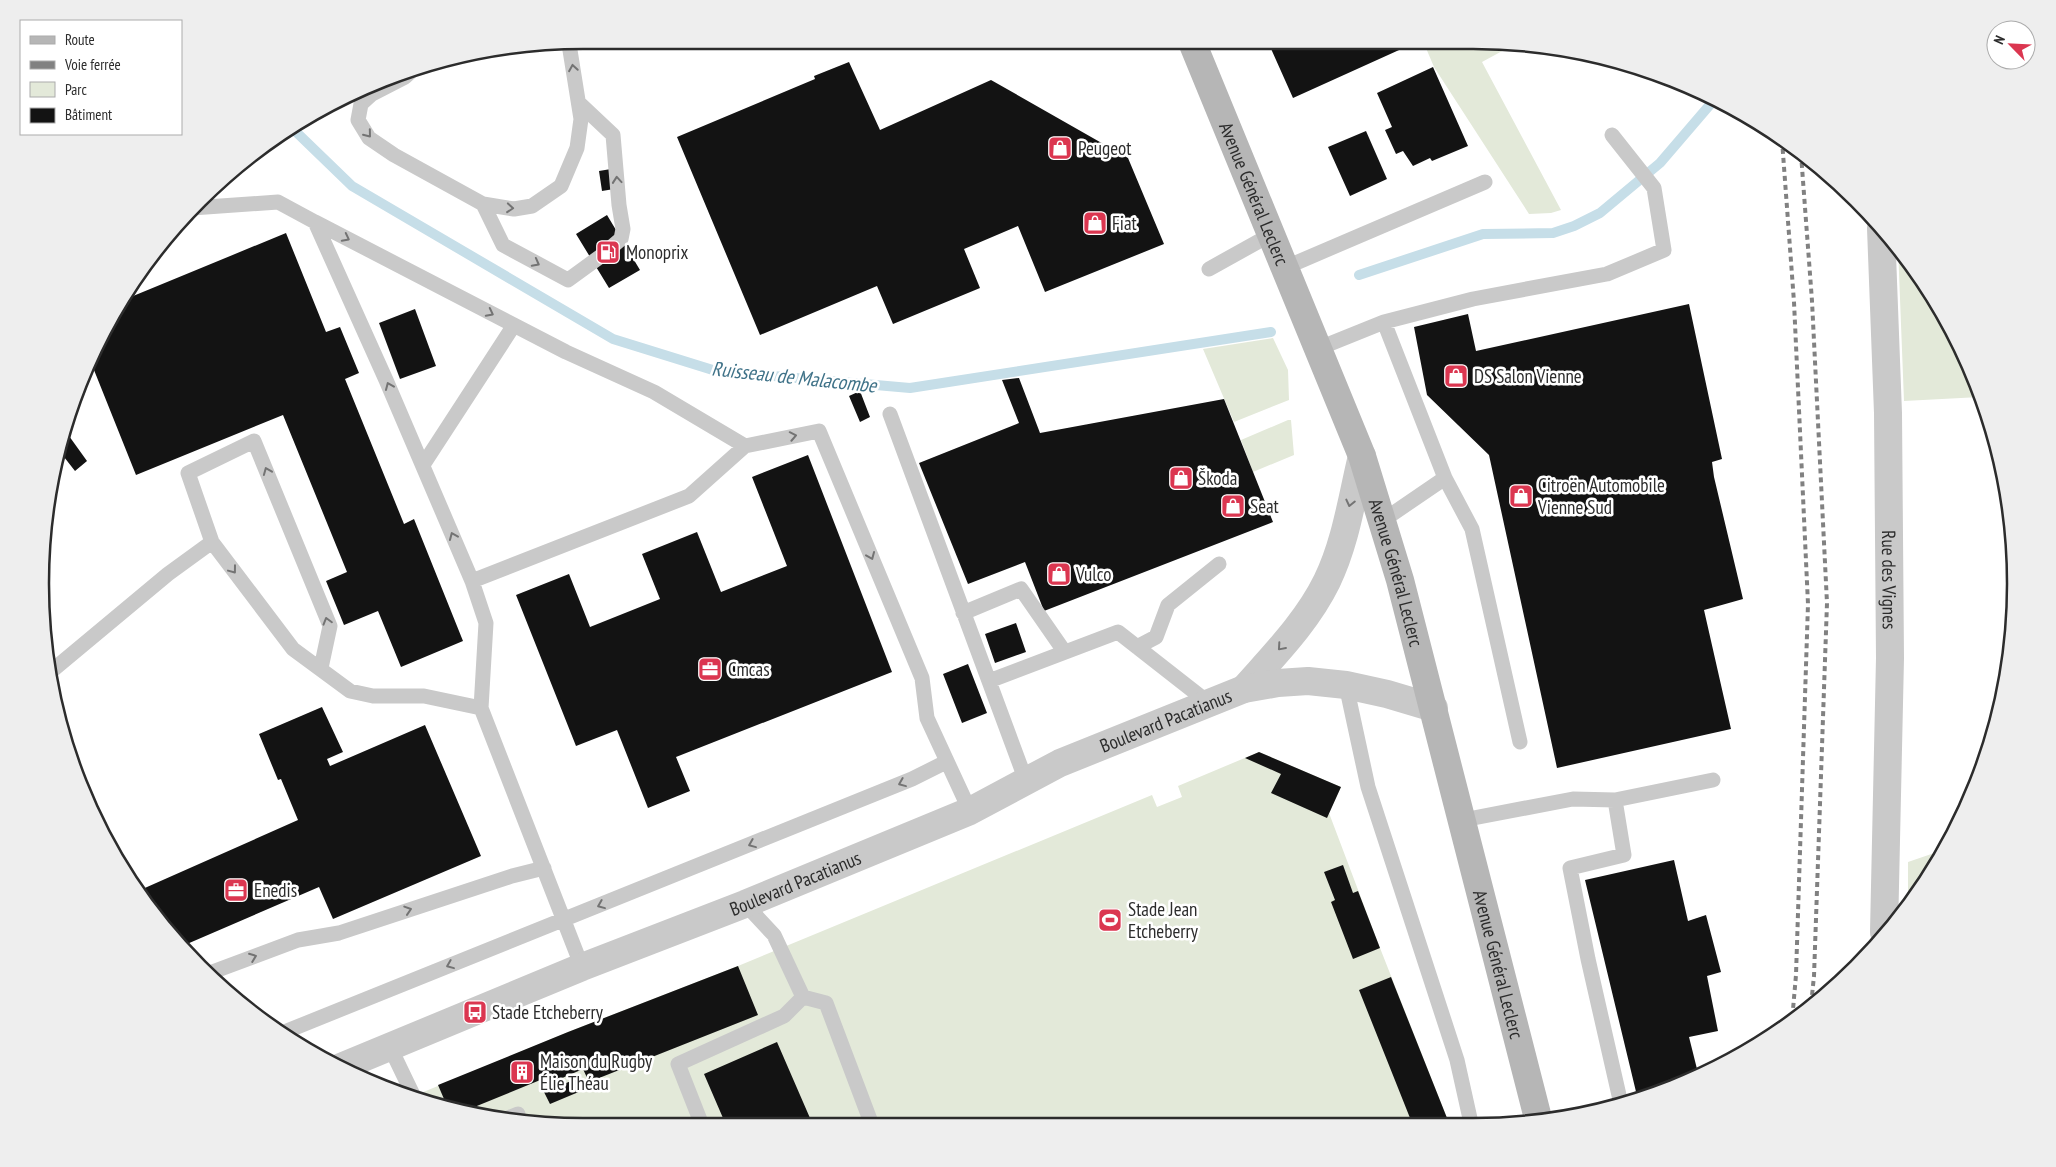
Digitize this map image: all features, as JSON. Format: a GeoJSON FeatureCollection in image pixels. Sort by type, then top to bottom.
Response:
{"type":"FeatureCollection","features":[{"type":"Feature","properties":{"kind":"main road","name":"Avenue Général Leclerc"},"geometry":{"type":"LineString","coordinates":[[1195,49],[1316,349],[1362,456],[1400,580],[1537,1114]]}},
{"type":"Feature","properties":{"kind":"street","name":"Rue des Vignes"},"geometry":{"type":"LineString","coordinates":[[1880,238],[1888,413],[1890,649],[1884,925]]}},
{"type":"Feature","properties":{"kind":"street","name":"Boulevard Pacatianus"},"geometry":{"type":"LineString","coordinates":[[1244,689],[1295,631],[1310,610],[1327,580],[1340,550],[1362,456]]}},
{"type":"Feature","properties":{"kind":"street","name":"Boulevard Pacatianus"},"geometry":{"type":"LineString","coordinates":[[349,1064],[582,967],[745,904],[970,811],[1060,763],[1244,689],[1308,680],[1346,685],[1387,694],[1434,708]]}},
{"type":"Feature","properties":{"kind":"lane"},"geometry":{"type":"LineString","coordinates":[[388,86],[372,94],[361,104],[358,120],[369,138],[483,204],[514,209],[532,206],[561,186],[576,148],[581,119],[570,49]]}},
{"type":"Feature","properties":{"kind":"lane"},"geometry":{"type":"LineString","coordinates":[[483,204],[503,245],[568,280],[621,239],[623,228],[619,205],[613,135],[579,103]]}},
{"type":"Feature","properties":{"kind":"lane"},"geometry":{"type":"LineString","coordinates":[[1316,349],[1384,322],[1473,299],[1607,274],[1664,250],[1654,188],[1612,135]]}},
{"type":"Feature","properties":{"kind":"lane"},"geometry":{"type":"LineString","coordinates":[[1284,268],[1486,182]]}},
{"type":"Feature","properties":{"kind":"lane"},"geometry":{"type":"LineString","coordinates":[[203,207],[278,202],[566,352],[654,392],[745,446]]}},
{"type":"Feature","properties":{"kind":"lane"},"geometry":{"type":"LineString","coordinates":[[315,222],[423,465],[472,581],[486,622],[481,708],[582,967]]}},
{"type":"Feature","properties":{"kind":"lane"},"geometry":{"type":"LineString","coordinates":[[1209,269],[1270,235]]}},
{"type":"Feature","properties":{"kind":"lane"},"geometry":{"type":"LineString","coordinates":[[1384,322],[1445,478],[1472,530],[1520,742]]}},
{"type":"Feature","properties":{"kind":"lane"},"geometry":{"type":"LineString","coordinates":[[423,465],[514,325]]}},
{"type":"Feature","properties":{"kind":"lane"},"geometry":{"type":"LineString","coordinates":[[890,414],[1026,781]]}},
{"type":"Feature","properties":{"kind":"lane"},"geometry":{"type":"LineString","coordinates":[[472,581],[689,496],[745,446],[819,431],[922,678],[927,718],[970,811]]}},
{"type":"Feature","properties":{"kind":"lane"},"geometry":{"type":"LineString","coordinates":[[321,668],[330,626],[254,441],[188,473],[212,542],[293,649],[350,691],[373,696],[424,696],[481,708]]}},
{"type":"Feature","properties":{"kind":"lane"},"geometry":{"type":"LineString","coordinates":[[1382,521],[1445,478]]}},
{"type":"Feature","properties":{"kind":"lane"},"geometry":{"type":"LineString","coordinates":[[56,668],[168,574],[212,542]]}},
{"type":"Feature","properties":{"kind":"lane"},"geometry":{"type":"LineString","coordinates":[[1138,647],[1156,637],[1168,605],[1220,564]]}},
{"type":"Feature","properties":{"kind":"lane"},"geometry":{"type":"LineString","coordinates":[[963,613],[1021,589],[1064,651]]}},
{"type":"Feature","properties":{"kind":"lane"},"geometry":{"type":"LineString","coordinates":[[989,681],[1118,632],[1210,704]]}},
{"type":"Feature","properties":{"kind":"lane"},"geometry":{"type":"LineString","coordinates":[[1346,685],[1368,787],[1456,1060],[1470,1118]]}},
{"type":"Feature","properties":{"kind":"lane"},"geometry":{"type":"LineString","coordinates":[[289,1030],[912,779],[946,762]]}},
{"type":"Feature","properties":{"kind":"lane"},"geometry":{"type":"LineString","coordinates":[[1463,820],[1573,800],[1615,800],[1714,780]]}},
{"type":"Feature","properties":{"kind":"lane"},"geometry":{"type":"LineString","coordinates":[[1615,800],[1624,854],[1570,868],[1588,959],[1620,1097]]}},
{"type":"Feature","properties":{"kind":"lane"},"geometry":{"type":"LineString","coordinates":[[215,971],[298,940],[339,933],[512,876],[544,868]]}},
{"type":"Feature","properties":{"kind":"lane"},"geometry":{"type":"LineString","coordinates":[[745,904],[774,935],[804,997],[826,1003],[869,1118]]}},
{"type":"Feature","properties":{"kind":"lane"},"geometry":{"type":"LineString","coordinates":[[699,1118],[678,1064],[784,1016],[804,997]]}},
{"type":"Feature","properties":{"kind":"lane"},"geometry":{"type":"LineString","coordinates":[[390,1047],[410,1089]]}},
{"type":"Feature","properties":{"kind":"green space"},"geometry":{"type":"Polygon","coordinates":[[[1426,49],[1504,50],[1482,62],[1561,210],[1551,213],[1529,214],[1434,67],[1426,49]]]}},
{"type":"Feature","properties":{"kind":"green space"},"geometry":{"type":"Polygon","coordinates":[[[1899,260],[1936,316],[1967,379],[1974,397],[1904,401],[1899,260]]]}},
{"type":"Feature","properties":{"kind":"green space"},"geometry":{"type":"Polygon","coordinates":[[[1273,338],[1288,370],[1289,400],[1234,422],[1203,349],[1273,338]]]}},
{"type":"Feature","properties":{"kind":"green space"},"geometry":{"type":"Polygon","coordinates":[[[1291,420],[1294,455],[1253,472],[1241,440],[1291,420]]]}},
{"type":"Feature","properties":{"kind":"green space","name":"Stade Jean Etcheberry"},"geometry":{"type":"Polygon","coordinates":[[[1259,752],[1341,787],[1329,813],[1447,1118],[584,1118],[514,1114],[479,1108],[421,1093],[568,1032],[738,966],[1152,795],[1157,807],[1182,797],[1178,786],[1259,752]]]}},
{"type":"Feature","properties":{"kind":"green space"},"geometry":{"type":"Polygon","coordinates":[[[1935,853],[1908,894],[1908,862],[1935,853]]]}},
{"type":"Feature","properties":{"kind":"building"},"geometry":{"type":"Polygon","coordinates":[[[1271,49],[1401,49],[1293,98],[1271,49]]]}},
{"type":"Feature","properties":{"kind":"building"},"geometry":{"type":"Polygon","coordinates":[[[849,62],[880,130],[991,80],[1128,158],[1164,244],[1045,292],[1018,226],[964,249],[980,288],[893,324],[877,286],[760,335],[677,137],[815,79],[814,76],[849,62]]]}},
{"type":"Feature","properties":{"kind":"building"},"geometry":{"type":"Polygon","coordinates":[[[1433,67],[1468,146],[1432,161],[1430,158],[1413,166],[1403,151],[1396,154],[1385,130],[1392,127],[1377,93],[1433,67]]]}},
{"type":"Feature","properties":{"kind":"building"},"geometry":{"type":"Polygon","coordinates":[[[1366,131],[1387,179],[1350,196],[1328,147],[1366,131]]]}},
{"type":"Feature","properties":{"kind":"building"},"geometry":{"type":"Polygon","coordinates":[[[611,169],[614,189],[602,191],[599,171],[611,169]]]}},
{"type":"Feature","properties":{"kind":"building","name":"Monoprix"},"geometry":{"type":"Polygon","coordinates":[[[607,215],[640,270],[609,288],[576,234],[607,215]]]}},
{"type":"Feature","properties":{"kind":"building"},"geometry":{"type":"Polygon","coordinates":[[[286,233],[326,332],[340,327],[359,373],[345,379],[404,524],[414,519],[463,641],[401,667],[378,611],[344,625],[326,581],[347,572],[283,415],[136,475],[94,369],[120,316],[133,296],[286,233]]]}},
{"type":"Feature","properties":{"kind":"building"},"geometry":{"type":"Polygon","coordinates":[[[1689,304],[1722,459],[1712,462],[1714,477],[1743,599],[1704,610],[1731,729],[1557,768],[1489,455],[1427,395],[1414,327],[1468,314],[1476,351],[1689,304]]]}},
{"type":"Feature","properties":{"kind":"building"},"geometry":{"type":"Polygon","coordinates":[[[415,309],[436,366],[400,379],[379,323],[415,309]]]}},
{"type":"Feature","properties":{"kind":"building"},"geometry":{"type":"Polygon","coordinates":[[[1019,378],[1040,433],[1224,399],[1273,522],[1044,611],[1025,562],[968,584],[919,463],[1019,423],[1002,380],[1019,378]]]}},
{"type":"Feature","properties":{"kind":"building"},"geometry":{"type":"Polygon","coordinates":[[[860,391],[870,417],[860,422],[849,396],[860,391]]]}},
{"type":"Feature","properties":{"kind":"building"},"geometry":{"type":"Polygon","coordinates":[[[70,437],[87,461],[75,471],[64,457],[70,437]]]}},
{"type":"Feature","properties":{"kind":"building"},"geometry":{"type":"Polygon","coordinates":[[[808,455],[892,672],[676,757],[690,791],[648,808],[617,730],[576,746],[516,595],[569,574],[590,627],[660,599],[642,554],[697,532],[721,592],[787,566],[752,477],[808,455]]]}},
{"type":"Feature","properties":{"kind":"building"},"geometry":{"type":"Polygon","coordinates":[[[1016,623],[1026,652],[995,663],[985,634],[1016,623]]]}},
{"type":"Feature","properties":{"kind":"building"},"geometry":{"type":"Polygon","coordinates":[[[968,664],[987,713],[962,723],[943,674],[968,664]]]}},
{"type":"Feature","properties":{"kind":"building"},"geometry":{"type":"Polygon","coordinates":[[[322,707],[343,752],[327,759],[330,766],[425,725],[481,856],[333,919],[319,887],[188,944],[144,888],[298,820],[281,779],[278,780],[259,734],[322,707]]]}},
{"type":"Feature","properties":{"kind":"building"},"geometry":{"type":"Polygon","coordinates":[[[1259,752],[1341,787],[1327,818],[1271,793],[1281,774],[1245,758],[1259,752]]]}},
{"type":"Feature","properties":{"kind":"building"},"geometry":{"type":"Polygon","coordinates":[[[1674,860],[1688,921],[1706,915],[1721,972],[1707,976],[1718,1031],[1689,1037],[1697,1069],[1636,1092],[1585,880],[1674,860]]]}},
{"type":"Feature","properties":{"kind":"building"},"geometry":{"type":"Polygon","coordinates":[[[1343,865],[1353,893],[1358,891],[1380,948],[1353,959],[1331,902],[1335,900],[1324,872],[1343,865]]]}},
{"type":"Feature","properties":{"kind":"building"},"geometry":{"type":"Polygon","coordinates":[[[738,966],[758,1015],[589,1082],[583,1069],[553,1082],[550,1076],[474,1107],[444,1100],[438,1085],[738,966]]]}},
{"type":"Feature","properties":{"kind":"building"},"geometry":{"type":"Polygon","coordinates":[[[1391,977],[1447,1118],[1410,1118],[1359,990],[1391,977]]]}},
{"type":"Feature","properties":{"kind":"building"},"geometry":{"type":"Polygon","coordinates":[[[777,1042],[810,1118],[723,1118],[704,1074],[777,1042]]]}},
{"type":"Feature","properties":{"kind":"building"},"geometry":{"type":"Polygon","coordinates":[[[576,1079],[581,1091],[550,1104],[544,1092],[576,1079]]]}},
{"type":"Feature","properties":{"kind":"waterway","name":"Ruisseau de Malacombe"},"geometry":{"type":"LineString","coordinates":[[1359,275],[1483,234],[1553,233],[1574,226],[1600,213],[1660,163],[1710,105]]}},
{"type":"Feature","properties":{"kind":"waterway","name":"Ruisseau de Malacombe"},"geometry":{"type":"LineString","coordinates":[[296,132],[352,186],[613,339],[716,371],[910,388],[1271,332]]}},
{"type":"Feature","properties":{"kind":"railway"},"geometry":{"type":"LineString","coordinates":[[1783,148],[1794,302],[1808,604],[1796,975],[1793,1012]]}},
{"type":"Feature","properties":{"kind":"railway"},"geometry":{"type":"LineString","coordinates":[[1802,162],[1812,301],[1827,603],[1812,997]]}},
{"type":"Feature","properties":{"kind":"place","name":"Peugeot"},"geometry":{"type":"Point","coordinates":[1060,148]}},
{"type":"Feature","properties":{"kind":"place","name":"Fiat"},"geometry":{"type":"Point","coordinates":[1095,223]}},
{"type":"Feature","properties":{"kind":"place","name":"Monoprix"},"geometry":{"type":"Point","coordinates":[608,252]}},
{"type":"Feature","properties":{"kind":"place","name":"DS Salon Vienne"},"geometry":{"type":"Point","coordinates":[1456,376]}},
{"type":"Feature","properties":{"kind":"place","name":"Škoda"},"geometry":{"type":"Point","coordinates":[1181,478]}},
{"type":"Feature","properties":{"kind":"place","name":"Citroën Automobile Vienne Sud"},"geometry":{"type":"Point","coordinates":[1521,496]}},
{"type":"Feature","properties":{"kind":"place","name":"Seat"},"geometry":{"type":"Point","coordinates":[1233,506]}},
{"type":"Feature","properties":{"kind":"place","name":"Vulco"},"geometry":{"type":"Point","coordinates":[1059,574]}},
{"type":"Feature","properties":{"kind":"place","name":"Cmcas"},"geometry":{"type":"Point","coordinates":[710,669]}},
{"type":"Feature","properties":{"kind":"place","name":"Enedis"},"geometry":{"type":"Point","coordinates":[236,890]}},
{"type":"Feature","properties":{"kind":"place","name":"Stade Jean Etcheberry"},"geometry":{"type":"Point","coordinates":[1110,920]}},
{"type":"Feature","properties":{"kind":"place","name":"Stade Etcheberry"},"geometry":{"type":"Point","coordinates":[475,1012]}},
{"type":"Feature","properties":{"kind":"place","name":"Maison du Rugby Élie Théau"},"geometry":{"type":"Point","coordinates":[522,1072]}}]}
